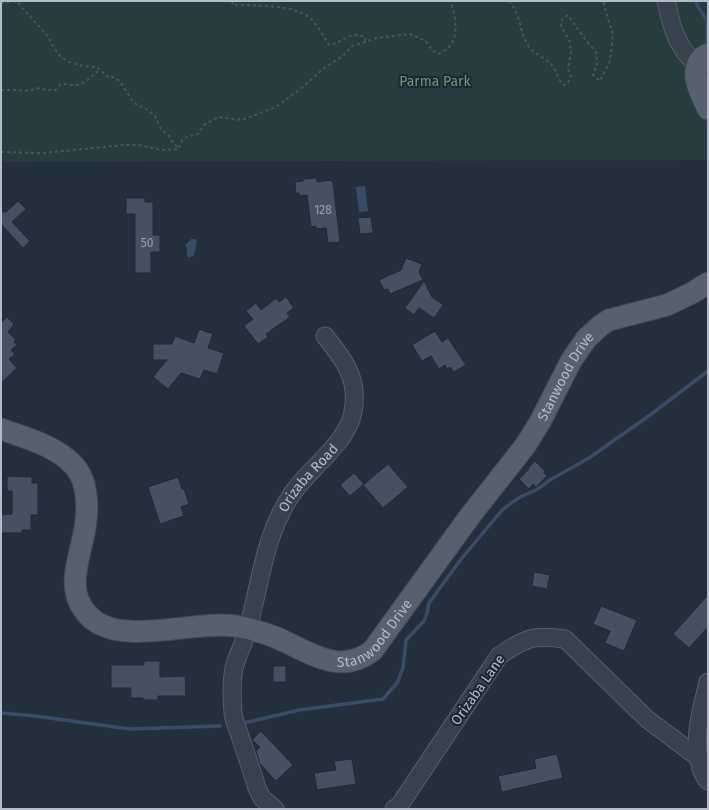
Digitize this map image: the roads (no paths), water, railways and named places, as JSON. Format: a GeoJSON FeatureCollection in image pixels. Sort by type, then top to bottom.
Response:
{"type":"FeatureCollection","features":[{"type":"Feature","properties":{"kind":"main road"},"geometry":{"type":"LineString","coordinates":[[702,60],[695,71],[697,82],[708,109]]}},
{"type":"Feature","properties":{"kind":"main road","name":"Stanwood Drive"},"geometry":{"type":"LineString","coordinates":[[1,429],[40,444],[58,453],[71,462],[82,477],[86,495],[87,515],[75,572],[74,585],[81,606],[94,621],[105,627],[124,631],[216,625],[233,626],[276,638],[326,660],[350,662],[368,654],[373,650],[461,528],[525,446],[540,422],[571,361],[586,339],[600,326],[610,320],[667,305],[692,293],[708,283]]}},
{"type":"Feature","properties":{"kind":"street"},"geometry":{"type":"LineString","coordinates":[[666,1],[677,41],[687,55],[702,60]]}},
{"type":"Feature","properties":{"kind":"street","name":"Orizaba Road"},"geometry":{"type":"LineString","coordinates":[[248,629],[265,553],[275,526],[286,503],[301,481],[339,441],[353,414],[354,393],[352,376],[343,360],[325,336]]}},
{"type":"Feature","properties":{"kind":"street"},"geometry":{"type":"LineString","coordinates":[[248,629],[233,677],[233,716],[257,788],[262,798],[275,809]]}},
{"type":"Feature","properties":{"kind":"street","name":"Orizaba Lane"},"geometry":{"type":"LineString","coordinates":[[394,809],[400,806],[499,656],[514,645],[528,638],[550,637],[565,640],[648,719],[699,758]]}},
{"type":"Feature","properties":{"kind":"street"},"geometry":{"type":"LineString","coordinates":[[708,682],[697,731],[697,745],[701,771],[708,781]]}},
{"type":"Feature","properties":{"kind":"water"},"geometry":{"type":"Polygon","coordinates":[[[365,186],[368,211],[359,212],[356,187],[365,186]]]}},
{"type":"Feature","properties":{"kind":"water"},"geometry":{"type":"Polygon","coordinates":[[[191,239],[196,239],[197,242],[194,255],[189,258],[187,256],[187,248],[185,245],[191,239]]]}},
{"type":"Feature","properties":{"kind":"waterway"},"geometry":{"type":"LineString","coordinates":[[696,1],[707,21],[707,42]]}},
{"type":"Feature","properties":{"kind":"waterway"},"geometry":{"type":"LineString","coordinates":[[244,723],[299,710],[383,699],[397,683],[403,668],[406,640],[424,621],[429,603],[462,558],[503,509],[520,497],[536,490],[550,480],[589,458],[650,415],[708,371]]}},
{"type":"Feature","properties":{"kind":"waterway"},"geometry":{"type":"LineString","coordinates":[[1,713],[35,716],[130,729],[220,726]]}},
{"type":"Feature","properties":{"kind":"park label","name":"Parma Park"},"geometry":{"type":"Point","coordinates":[435,81]}}]}
